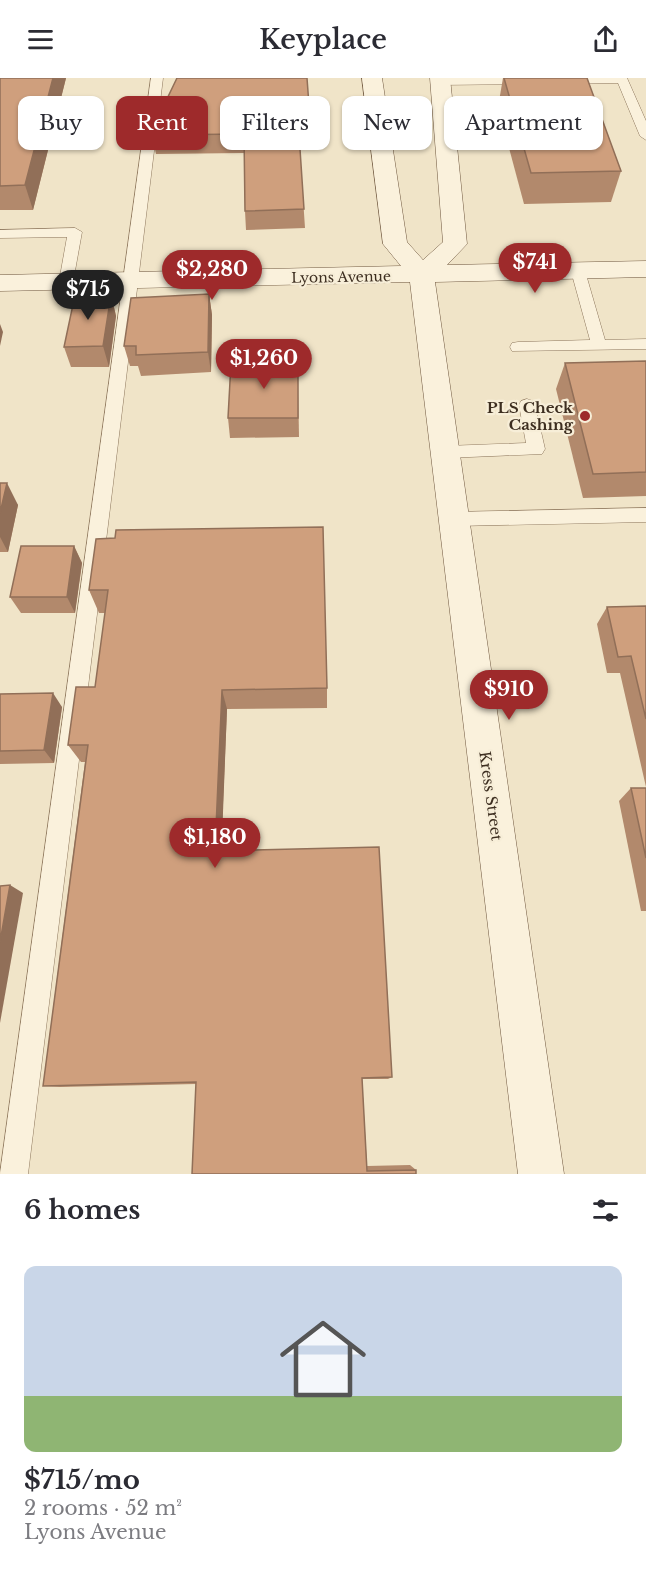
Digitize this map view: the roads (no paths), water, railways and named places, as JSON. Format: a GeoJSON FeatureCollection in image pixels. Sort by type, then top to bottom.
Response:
{"type":"FeatureCollection","features":[{"type":"Feature","properties":{"kind":"street"},"geometry":{"type":"LineString","coordinates":[[372,78],[395,244],[422,276],[455,244],[440,80]]}},
{"type":"Feature","properties":{"kind":"street","name":"Lyons Avenue"},"geometry":{"type":"LineString","coordinates":[[0,283],[422,276],[646,269]]}},
{"type":"Feature","properties":{"kind":"street","name":"Kress Street"},"geometry":{"type":"LineString","coordinates":[[422,276],[541,1174]]}},
{"type":"Feature","properties":{"kind":"lane"},"geometry":{"type":"LineString","coordinates":[[14,1174],[157,78]]}},
{"type":"Feature","properties":{"kind":"lane"},"geometry":{"type":"LineString","coordinates":[[440,80],[622,79],[646,136]]}},
{"type":"Feature","properties":{"kind":"lane"},"geometry":{"type":"LineString","coordinates":[[0,234],[75,232],[66,282]]}},
{"type":"Feature","properties":{"kind":"lane"},"geometry":{"type":"LineString","coordinates":[[578,271],[599,345]]}},
{"type":"Feature","properties":{"kind":"lane"},"geometry":{"type":"LineString","coordinates":[[518,347],[646,344]]}},
{"type":"Feature","properties":{"kind":"lane"},"geometry":{"type":"LineString","coordinates":[[446,452],[536,449],[527,405]]}},
{"type":"Feature","properties":{"kind":"lane"},"geometry":{"type":"LineString","coordinates":[[455,519],[646,515]]}},
{"type":"Feature","properties":{"kind":"place","name":"PLS Check Cashing"},"geometry":{"type":"Point","coordinates":[585,416]}}]}
